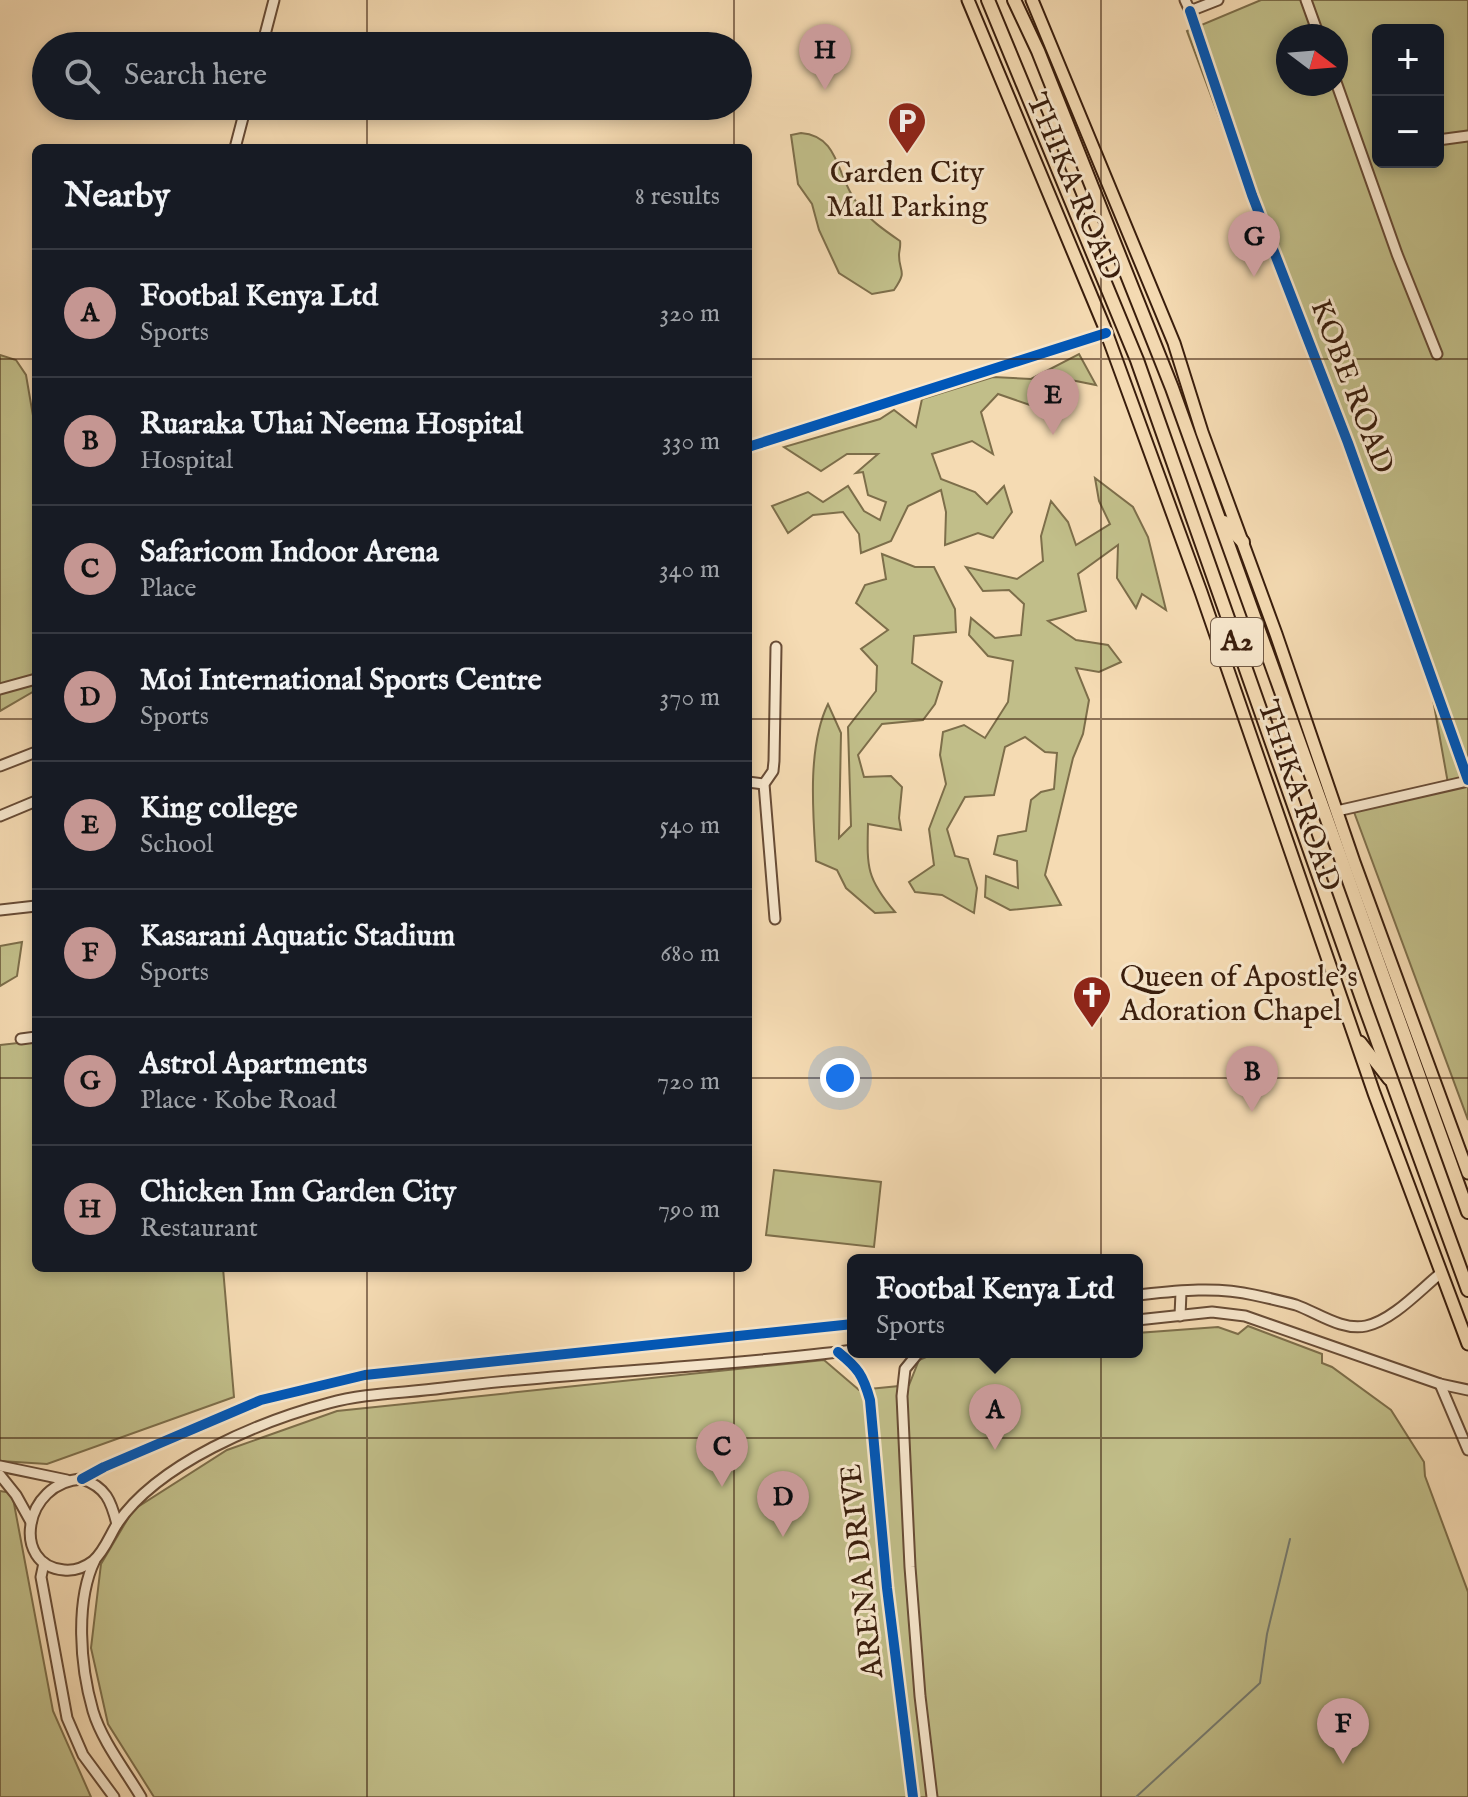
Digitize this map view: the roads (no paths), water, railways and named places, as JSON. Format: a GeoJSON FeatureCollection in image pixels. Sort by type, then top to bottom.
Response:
{"type":"FeatureCollection","features":[{"type":"Feature","properties":{"kind":"highway"},"geometry":{"type":"LineString","coordinates":[[981,0],[1007,49]]}},
{"type":"Feature","properties":{"kind":"highway","name":"THIKA ROAD"},"geometry":{"type":"LineString","coordinates":[[988,0],[1137,360],[1468,1290]]}},
{"type":"Feature","properties":{"kind":"highway","name":"THIKA ROAD"},"geometry":{"type":"LineString","coordinates":[[1014,0],[1120,256],[1220,516],[1468,1212]]}},
{"type":"Feature","properties":{"kind":"highway"},"geometry":{"type":"LineString","coordinates":[[1220,516],[1243,542]]}},
{"type":"Feature","properties":{"kind":"main road","name":"THIKA ROAD"},"geometry":{"type":"LineString","coordinates":[[968,0],[1106,333],[1201,592],[1353,1033],[1468,1344]]}},
{"type":"Feature","properties":{"kind":"main road","name":"THIKA ROAD"},"geometry":{"type":"LineString","coordinates":[[1032,0],[1174,343],[1202,432],[1468,1173]]}},
{"type":"Feature","properties":{"kind":"main road"},"geometry":{"type":"LineString","coordinates":[[1353,1033],[1395,1085]]}},
{"type":"Feature","properties":{"kind":"street"},"geometry":{"type":"LineString","coordinates":[[266,32],[274,0]]}},
{"type":"Feature","properties":{"kind":"street","name":"KOBE ROAD"},"geometry":{"type":"LineString","coordinates":[[1185,0],[1244,172],[1348,443],[1468,780]]}},
{"type":"Feature","properties":{"kind":"street"},"geometry":{"type":"LineString","coordinates":[[1190,11],[1218,0]]}},
{"type":"Feature","properties":{"kind":"street"},"geometry":{"type":"LineString","coordinates":[[1306,0],[1315,24]]}},
{"type":"Feature","properties":{"kind":"street"},"geometry":{"type":"LineString","coordinates":[[1341,96],[1397,254],[1437,354]]}},
{"type":"Feature","properties":{"kind":"street"},"geometry":{"type":"LineString","coordinates":[[236,144],[242,120]]}},
{"type":"Feature","properties":{"kind":"street"},"geometry":{"type":"LineString","coordinates":[[1444,139],[1468,136]]}},
{"type":"Feature","properties":{"kind":"street"},"geometry":{"type":"LineString","coordinates":[[752,446],[1106,333]]}},
{"type":"Feature","properties":{"kind":"street"},"geometry":{"type":"LineString","coordinates":[[775,919],[764,784],[773,771],[774,761],[776,647]]}},
{"type":"Feature","properties":{"kind":"street"},"geometry":{"type":"LineString","coordinates":[[0,689],[32,680]]}},
{"type":"Feature","properties":{"kind":"street"},"geometry":{"type":"LineString","coordinates":[[0,766],[32,754]]}},
{"type":"Feature","properties":{"kind":"street"},"geometry":{"type":"LineString","coordinates":[[1337,811],[1468,780]]}},
{"type":"Feature","properties":{"kind":"street"},"geometry":{"type":"LineString","coordinates":[[752,782],[764,784]]}},
{"type":"Feature","properties":{"kind":"street"},"geometry":{"type":"LineString","coordinates":[[0,816],[32,803]]}},
{"type":"Feature","properties":{"kind":"street"},"geometry":{"type":"LineString","coordinates":[[0,910],[32,906]]}},
{"type":"Feature","properties":{"kind":"street"},"geometry":{"type":"LineString","coordinates":[[21,1039],[32,1038]]}},
{"type":"Feature","properties":{"kind":"street"},"geometry":{"type":"LineString","coordinates":[[1143,1295],[1215,1290],[1251,1294],[1362,1327],[1393,1312],[1441,1273]]}},
{"type":"Feature","properties":{"kind":"street"},"geometry":{"type":"LineString","coordinates":[[1180,1316],[1181,1292]]}},
{"type":"Feature","properties":{"kind":"street"},"geometry":{"type":"LineString","coordinates":[[1143,1319],[1212,1312],[1245,1316],[1440,1384],[1468,1390]]}},
{"type":"Feature","properties":{"kind":"street"},"geometry":{"type":"LineString","coordinates":[[0,1466],[67,1480],[82,1479],[261,1400],[365,1375],[847,1325]]}},
{"type":"Feature","properties":{"kind":"street"},"geometry":{"type":"LineString","coordinates":[[141,1797],[94,1712],[81,1642],[86,1580],[127,1509],[175,1470],[226,1439],[330,1402],[499,1381],[847,1351]]}},
{"type":"Feature","properties":{"kind":"street","name":"ARENA DRIVE"},"geometry":{"type":"LineString","coordinates":[[838,1352],[863,1376],[870,1400],[887,1588],[913,1797]]}},
{"type":"Feature","properties":{"kind":"street","name":"ARENA DRIVE"},"geometry":{"type":"LineString","coordinates":[[914,1358],[905,1369],[902,1396],[919,1680],[932,1797]]}},
{"type":"Feature","properties":{"kind":"street"},"geometry":{"type":"LineString","coordinates":[[1440,1384],[1468,1450]]}},
{"type":"Feature","properties":{"kind":"street"},"geometry":{"type":"LineString","coordinates":[[0,1475],[31,1522]]}},
{"type":"Feature","properties":{"kind":"street"},"geometry":{"type":"LineString","coordinates":[[82,1479],[102,1488],[117,1524]]}},
{"type":"Feature","properties":{"kind":"street"},"geometry":{"type":"LineString","coordinates":[[67,1480],[44,1496],[31,1522],[31,1543],[36,1555],[57,1569],[70,1570],[95,1560]]}},
{"type":"Feature","properties":{"kind":"street"},"geometry":{"type":"LineString","coordinates":[[44,1563],[41,1577],[67,1718],[83,1755],[114,1797]]}},
{"type":"Feature","properties":{"kind":"waterway"},"geometry":{"type":"LineString","coordinates":[[1136,1797],[1260,1683],[1267,1634],[1290,1539]]}},
{"type":"Feature","properties":{"kind":"place","name":"Chicken Inn Garden City"},"geometry":{"type":"Point","coordinates":[825,90]}},
{"type":"Feature","properties":{"kind":"place","name":"Garden City Mall Parking"},"geometry":{"type":"Point","coordinates":[907,155]}},
{"type":"Feature","properties":{"kind":"place","name":"Astrol Apartments"},"geometry":{"type":"Point","coordinates":[1254,277]}},
{"type":"Feature","properties":{"kind":"place","name":"King college"},"geometry":{"type":"Point","coordinates":[1053,435]}},
{"type":"Feature","properties":{"kind":"place","name":"Queen of Apostle's Adoration Chapel"},"geometry":{"type":"Point","coordinates":[1092,1029]}},
{"type":"Feature","properties":{"kind":"place","name":"Ruaraka Uhai Neema Hospital"},"geometry":{"type":"Point","coordinates":[1252,1112]}},
{"type":"Feature","properties":{"kind":"place","name":"Footbal Kenya Ltd"},"geometry":{"type":"Point","coordinates":[995,1450]}},
{"type":"Feature","properties":{"kind":"place","name":"Safaricom Indoor Arena"},"geometry":{"type":"Point","coordinates":[722,1487]}},
{"type":"Feature","properties":{"kind":"place","name":"Moi International Sports Centre"},"geometry":{"type":"Point","coordinates":[783,1537]}},
{"type":"Feature","properties":{"kind":"place","name":"Kasarani Aquatic Stadium"},"geometry":{"type":"Point","coordinates":[1343,1764]}}]}
